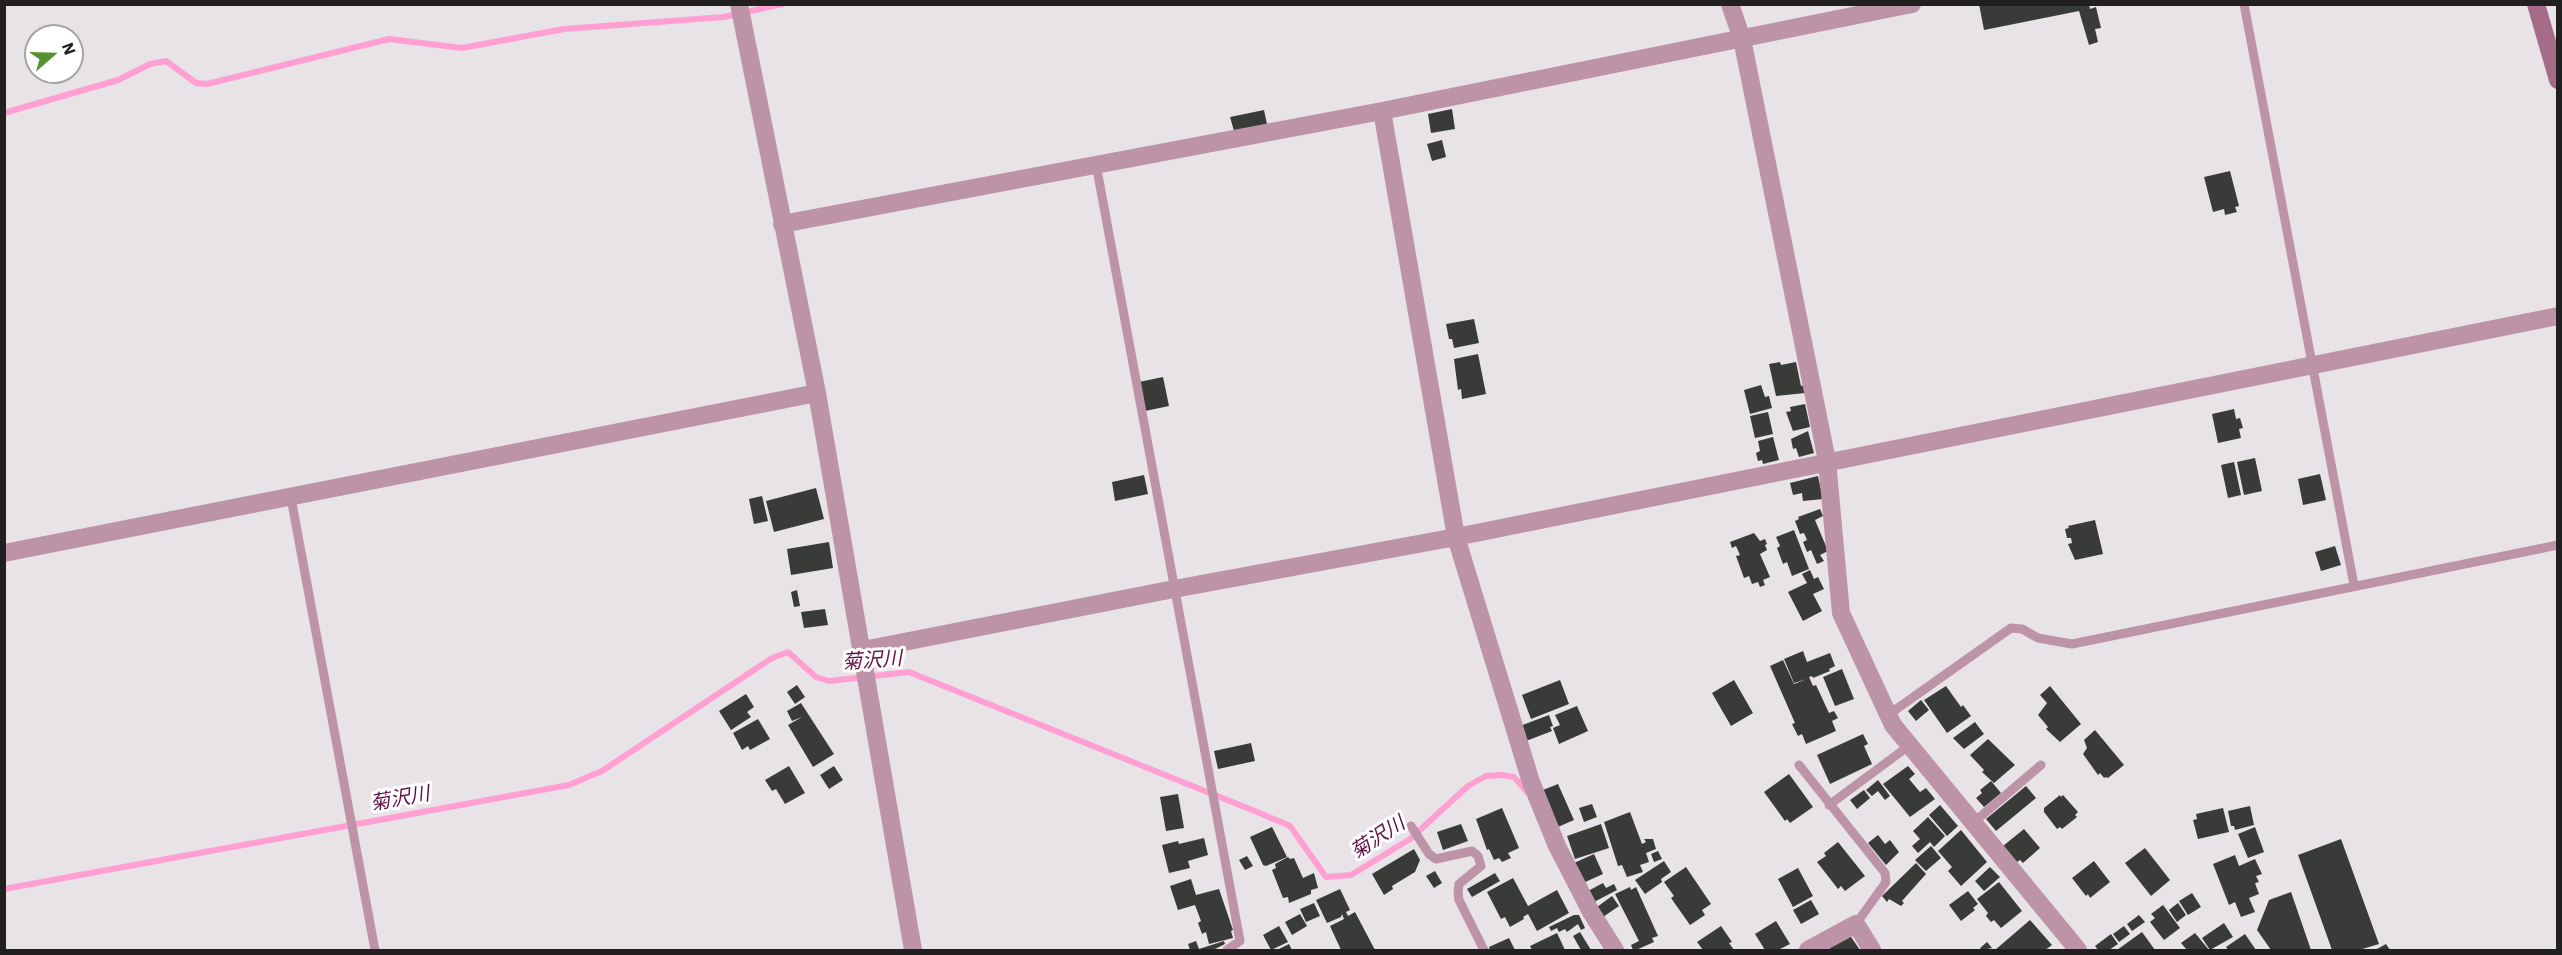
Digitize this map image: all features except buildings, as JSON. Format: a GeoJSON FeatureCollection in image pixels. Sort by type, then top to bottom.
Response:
{"type":"FeatureCollection","features":[{"type":"Feature","properties":{"kind":"street"},"geometry":{"type":"LineString","coordinates":[[740,4],[817,393],[913,951]]}},
{"type":"Feature","properties":{"kind":"street"},"geometry":{"type":"LineString","coordinates":[[1730,4],[1742,39],[1827,461],[1841,613],[1893,725],[2078,951]]}},
{"type":"Feature","properties":{"kind":"street"},"geometry":{"type":"LineString","coordinates":[[782,224],[1382,111],[1912,4]]}},
{"type":"Feature","properties":{"kind":"street"},"geometry":{"type":"LineString","coordinates":[[2536,4],[2558,80]]}},
{"type":"Feature","properties":{"kind":"street"},"geometry":{"type":"LineString","coordinates":[[1382,111],[1456,537],[1531,782],[1557,846],[1591,912],[1615,951]]}},
{"type":"Feature","properties":{"kind":"street"},"geometry":{"type":"LineString","coordinates":[[863,650],[1456,537],[2558,316]]}},
{"type":"Feature","properties":{"kind":"street"},"geometry":{"type":"LineString","coordinates":[[4,553],[817,393]]}},
{"type":"Feature","properties":{"kind":"street"},"geometry":{"type":"LineString","coordinates":[[1808,951],[1856,924],[1872,951]]}},
{"type":"Feature","properties":{"kind":"lane"},"geometry":{"type":"LineString","coordinates":[[2244,4],[2354,585]]}},
{"type":"Feature","properties":{"kind":"lane"},"geometry":{"type":"LineString","coordinates":[[1096,164],[1240,941],[1232,949]]}},
{"type":"Feature","properties":{"kind":"lane"},"geometry":{"type":"LineString","coordinates":[[291,498],[375,951]]}},
{"type":"Feature","properties":{"kind":"lane"},"geometry":{"type":"LineString","coordinates":[[1888,715],[2011,628],[2022,630],[2038,638],[2072,644],[2558,545]]}},
{"type":"Feature","properties":{"kind":"lane"},"geometry":{"type":"LineString","coordinates":[[1829,805],[1910,745]]}},
{"type":"Feature","properties":{"kind":"lane"},"geometry":{"type":"LineString","coordinates":[[1799,765],[1886,877],[1881,890],[1856,924]]}},
{"type":"Feature","properties":{"kind":"lane"},"geometry":{"type":"LineString","coordinates":[[1973,823],[2041,765]]}},
{"type":"Feature","properties":{"kind":"lane"},"geometry":{"type":"LineString","coordinates":[[1411,826],[1429,854],[1436,858],[1472,851],[1478,856],[1480,866],[1459,884],[1458,893],[1459,900],[1484,951]]}},
{"type":"Feature","properties":{"kind":"waterway"},"geometry":{"type":"LineString","coordinates":[[4,113],[118,80],[150,64],[166,61],[196,83],[207,84],[389,39],[462,48],[564,29],[724,17],[782,4]]}},
{"type":"Feature","properties":{"kind":"waterway","name":"菊沢川"},"geometry":{"type":"LineString","coordinates":[[4,889],[569,785],[602,771],[772,658],[788,652],[816,677],[829,681],[909,672],[1262,814],[1290,826],[1326,877],[1351,875],[1410,839],[1468,786],[1486,776],[1514,777],[1527,792]]}}]}
